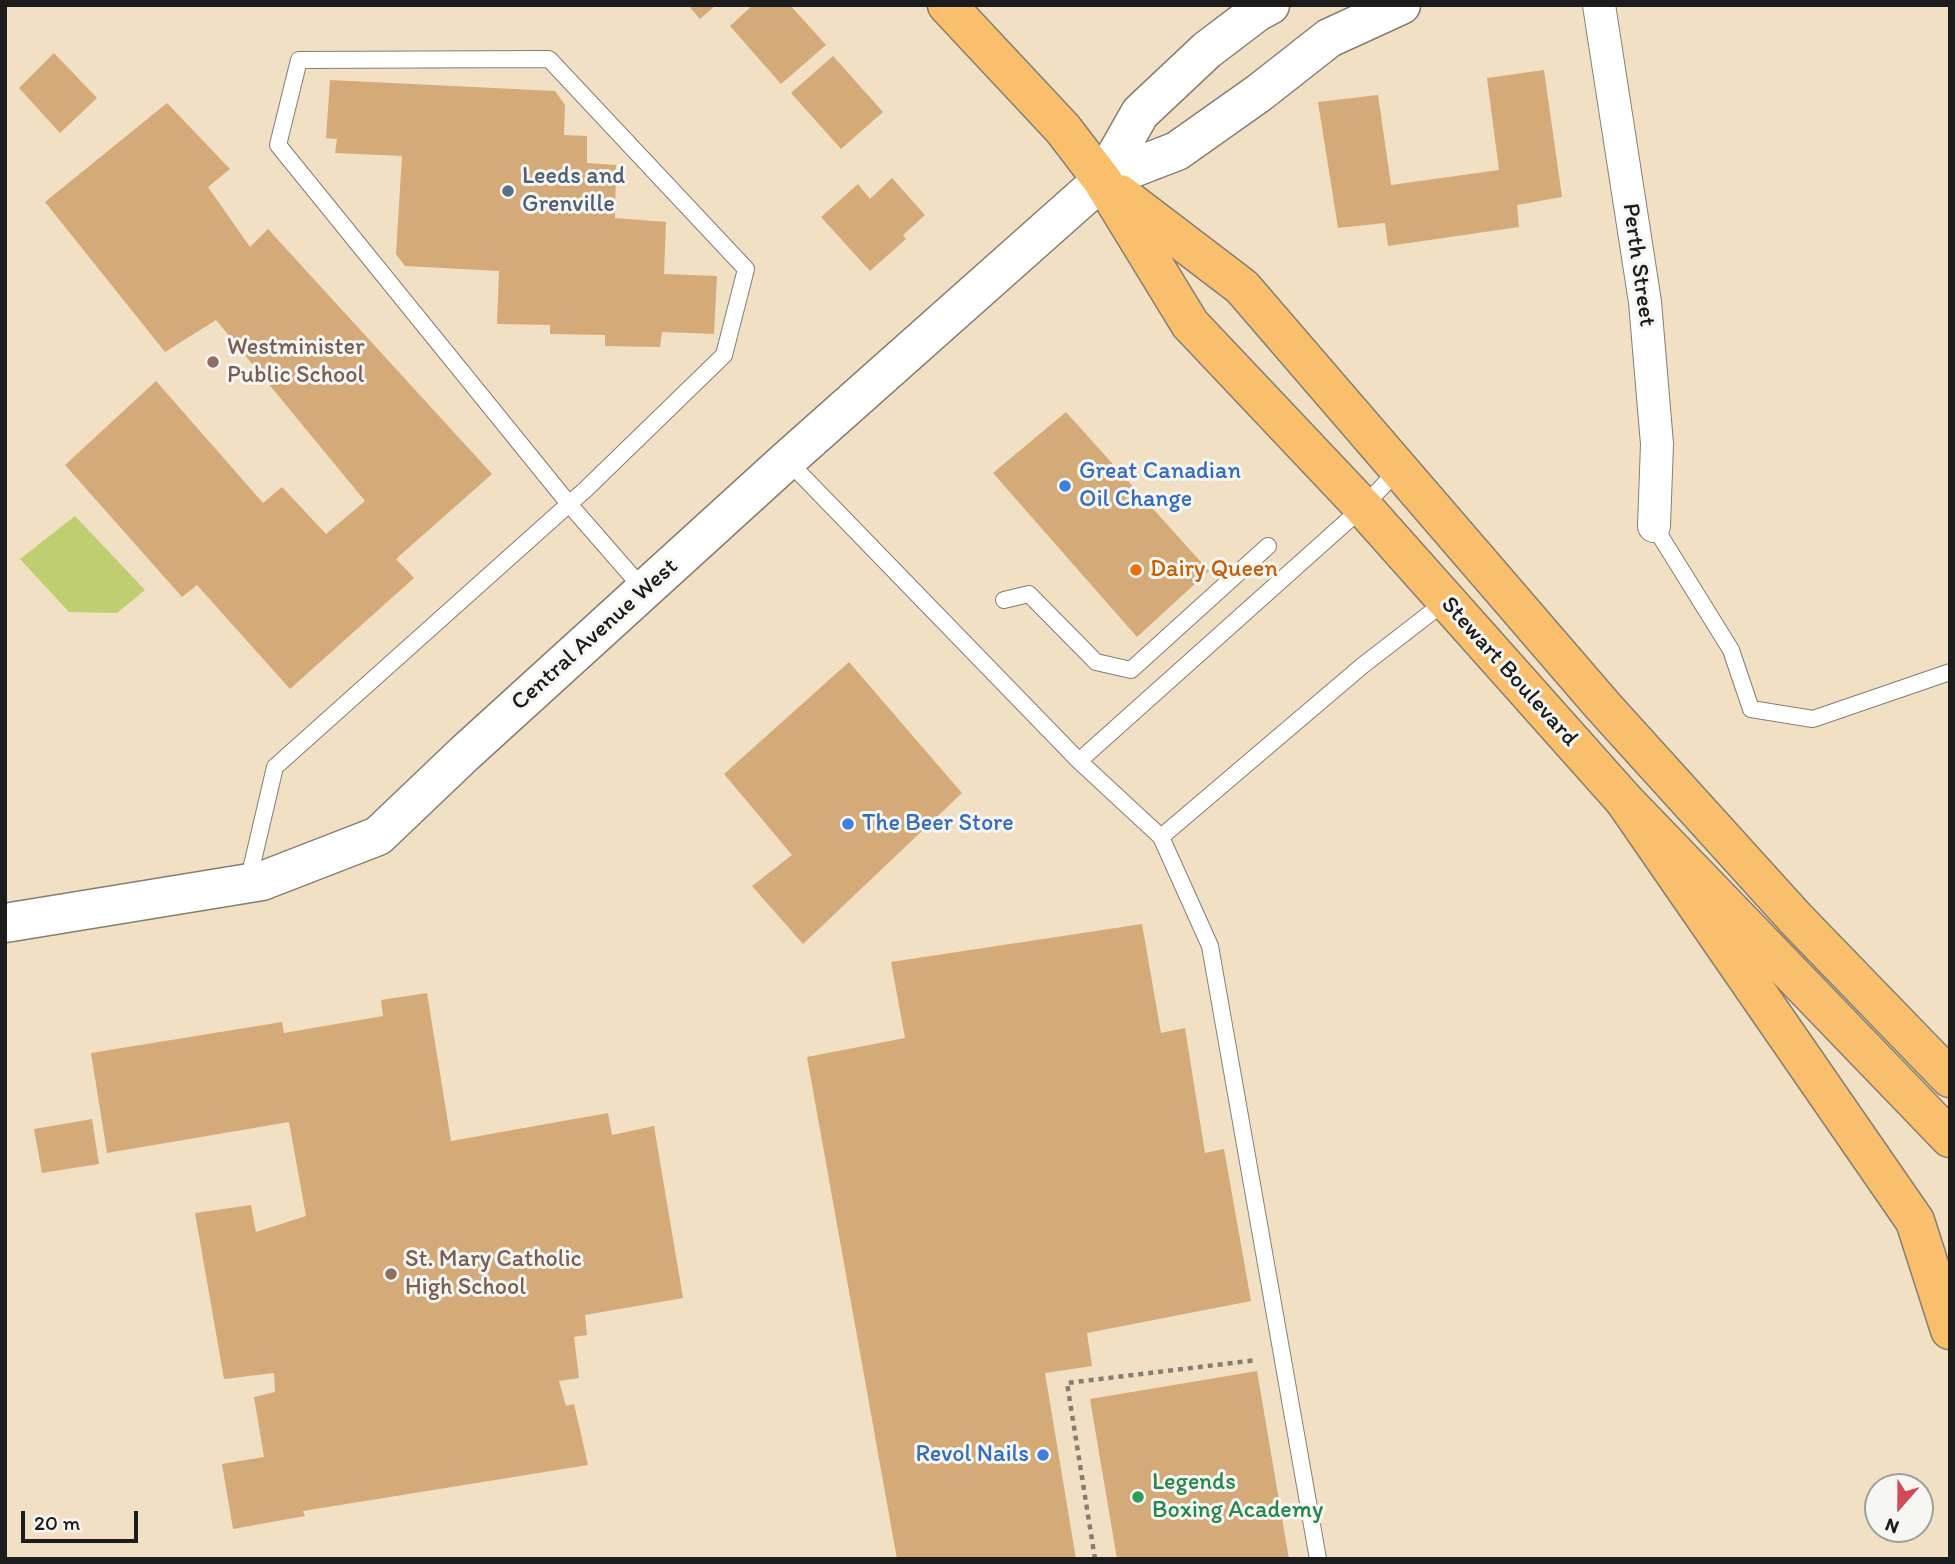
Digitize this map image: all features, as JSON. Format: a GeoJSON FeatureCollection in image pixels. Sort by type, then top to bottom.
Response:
{"type":"FeatureCollection","features":[{"type":"Feature","properties":{"kind":"main road","name":"Stewart Boulevard"},"geometry":{"type":"LineString","coordinates":[[947,5],[1063,129],[1102,180],[1191,324],[1363,507],[1624,800],[1950,1138]]}},
{"type":"Feature","properties":{"kind":"main road","name":"Stewart Boulevard"},"geometry":{"type":"LineString","coordinates":[[1102,180],[1242,286],[1603,706],[1769,889],[1950,1078]]}},
{"type":"Feature","properties":{"kind":"main road"},"geometry":{"type":"LineString","coordinates":[[1624,800],[1914,1221],[1950,1330]]}},
{"type":"Feature","properties":{"kind":"street","name":"Central Avenue West"},"geometry":{"type":"LineString","coordinates":[[5,923],[262,881],[378,836],[464,754],[787,460],[1102,180],[1140,113],[1207,50],[1270,5]]}},
{"type":"Feature","properties":{"kind":"street","name":"Central Avenue West"},"geometry":{"type":"LineString","coordinates":[[1102,180],[1177,151],[1259,93],[1329,38],[1401,5]]}},
{"type":"Feature","properties":{"kind":"street","name":"Perth Street"},"geometry":{"type":"LineString","coordinates":[[1599,5],[1645,302],[1657,444],[1654,526]]}},
{"type":"Feature","properties":{"kind":"lane"},"geometry":{"type":"LineString","coordinates":[[248,882],[275,767],[569,504],[724,355],[746,269],[549,60],[299,60],[278,145],[569,504],[644,590]]}},
{"type":"Feature","properties":{"kind":"lane"},"geometry":{"type":"LineString","coordinates":[[787,460],[1079,761],[1161,837],[1210,946],[1318,1559]]}},
{"type":"Feature","properties":{"kind":"lane"},"geometry":{"type":"LineString","coordinates":[[1079,761],[1363,507],[1398,470]]}},
{"type":"Feature","properties":{"kind":"lane"},"geometry":{"type":"LineString","coordinates":[[1654,526],[1731,650],[1751,709],[1814,719],[1950,672]]}},
{"type":"Feature","properties":{"kind":"lane"},"geometry":{"type":"LineString","coordinates":[[1004,600],[1029,594],[1096,662],[1131,670],[1269,546]]}},
{"type":"Feature","properties":{"kind":"lane"},"geometry":{"type":"LineString","coordinates":[[1161,837],[1362,666],[1446,601]]}},
{"type":"Feature","properties":{"kind":"path"},"geometry":{"type":"LineString","coordinates":[[1095,1559],[1067,1383],[1283,1357]]}},
{"type":"Feature","properties":{"kind":"green space"},"geometry":{"type":"Polygon","coordinates":[[[75,516],[145,590],[117,613],[69,612],[20,559],[75,516]]]}},
{"type":"Feature","properties":{"kind":"building"},"geometry":{"type":"Polygon","coordinates":[[[688,5],[716,5],[700,19],[688,5]]]}},
{"type":"Feature","properties":{"kind":"building"},"geometry":{"type":"Polygon","coordinates":[[[753,5],[790,5],[826,45],[781,84],[730,26],[753,5]]]}},
{"type":"Feature","properties":{"kind":"building"},"geometry":{"type":"Polygon","coordinates":[[[54,53],[97,98],[60,133],[19,88],[54,53]]]}},
{"type":"Feature","properties":{"kind":"building"},"geometry":{"type":"Polygon","coordinates":[[[833,56],[883,112],[841,149],[791,93],[833,56]]]}},
{"type":"Feature","properties":{"kind":"building"},"geometry":{"type":"Polygon","coordinates":[[[1544,70],[1562,197],[1517,205],[1519,227],[1388,246],[1385,223],[1338,228],[1318,102],[1378,95],[1391,185],[1499,170],[1487,78],[1544,70]]]}},
{"type":"Feature","properties":{"kind":"building","name":"Leeds and Grenville"},"geometry":{"type":"Polygon","coordinates":[[[330,80],[555,91],[565,105],[564,135],[587,136],[587,163],[616,165],[615,218],[666,222],[664,274],[717,276],[714,334],[662,332],[660,347],[605,346],[605,335],[550,334],[550,325],[497,324],[499,271],[405,266],[396,254],[402,156],[335,153],[337,139],[326,138],[330,80]]]}},
{"type":"Feature","properties":{"kind":"building"},"geometry":{"type":"Polygon","coordinates":[[[167,103],[230,169],[208,187],[250,247],[268,229],[492,474],[396,559],[414,578],[290,689],[197,585],[182,597],[65,465],[156,381],[263,503],[282,487],[326,534],[365,501],[216,320],[165,352],[45,202],[167,103]]]}},
{"type":"Feature","properties":{"kind":"building"},"geometry":{"type":"Polygon","coordinates":[[[892,178],[925,215],[903,235],[906,239],[870,271],[821,217],[858,184],[870,199],[892,178]]]}},
{"type":"Feature","properties":{"kind":"building"},"geometry":{"type":"Polygon","coordinates":[[[1066,412],[1209,571],[1137,637],[993,473],[1066,412]]]}},
{"type":"Feature","properties":{"kind":"building","name":"The Beer Store"},"geometry":{"type":"Polygon","coordinates":[[[849,662],[962,793],[803,944],[752,886],[792,855],[724,774],[849,662]]]}},
{"type":"Feature","properties":{"kind":"building"},"geometry":{"type":"Polygon","coordinates":[[[1142,924],[1161,1033],[1185,1028],[1205,1153],[1224,1149],[1251,1301],[1087,1333],[1092,1366],[1045,1373],[1076,1559],[897,1559],[807,1057],[905,1038],[891,962],[1142,924]]]}},
{"type":"Feature","properties":{"kind":"building"},"geometry":{"type":"Polygon","coordinates":[[[427,993],[451,1141],[608,1113],[612,1135],[654,1126],[683,1298],[585,1315],[587,1335],[574,1337],[579,1378],[559,1381],[566,1406],[574,1404],[588,1465],[303,1511],[305,1516],[233,1529],[222,1464],[264,1457],[254,1397],[275,1392],[274,1373],[224,1379],[195,1213],[251,1205],[256,1232],[306,1216],[289,1122],[107,1153],[91,1053],[282,1022],[284,1033],[383,1016],[381,1000],[427,993]]]}},
{"type":"Feature","properties":{"kind":"building"},"geometry":{"type":"Polygon","coordinates":[[[92,1119],[99,1164],[42,1173],[34,1129],[92,1119]]]}},
{"type":"Feature","properties":{"kind":"building"},"geometry":{"type":"Polygon","coordinates":[[[1257,1371],[1289,1559],[1117,1559],[1090,1399],[1257,1371]]]}},
{"type":"Feature","properties":{"kind":"place","name":"Leeds and Grenville"},"geometry":{"type":"Point","coordinates":[508,191]}},
{"type":"Feature","properties":{"kind":"place","name":"Westminister Public School"},"geometry":{"type":"Point","coordinates":[213,362]}},
{"type":"Feature","properties":{"kind":"place","name":"Great Canadian Oil Change"},"geometry":{"type":"Point","coordinates":[1065,486]}},
{"type":"Feature","properties":{"kind":"place","name":"Dairy Queen"},"geometry":{"type":"Point","coordinates":[1136,570]}},
{"type":"Feature","properties":{"kind":"place","name":"The Beer Store"},"geometry":{"type":"Point","coordinates":[848,824]}},
{"type":"Feature","properties":{"kind":"place","name":"St. Mary Catholic High School"},"geometry":{"type":"Point","coordinates":[391,1274]}},
{"type":"Feature","properties":{"kind":"place","name":"Revol Nails"},"geometry":{"type":"Point","coordinates":[1043,1455]}},
{"type":"Feature","properties":{"kind":"place","name":"Legends Boxing Academy"},"geometry":{"type":"Point","coordinates":[1138,1497]}}]}
